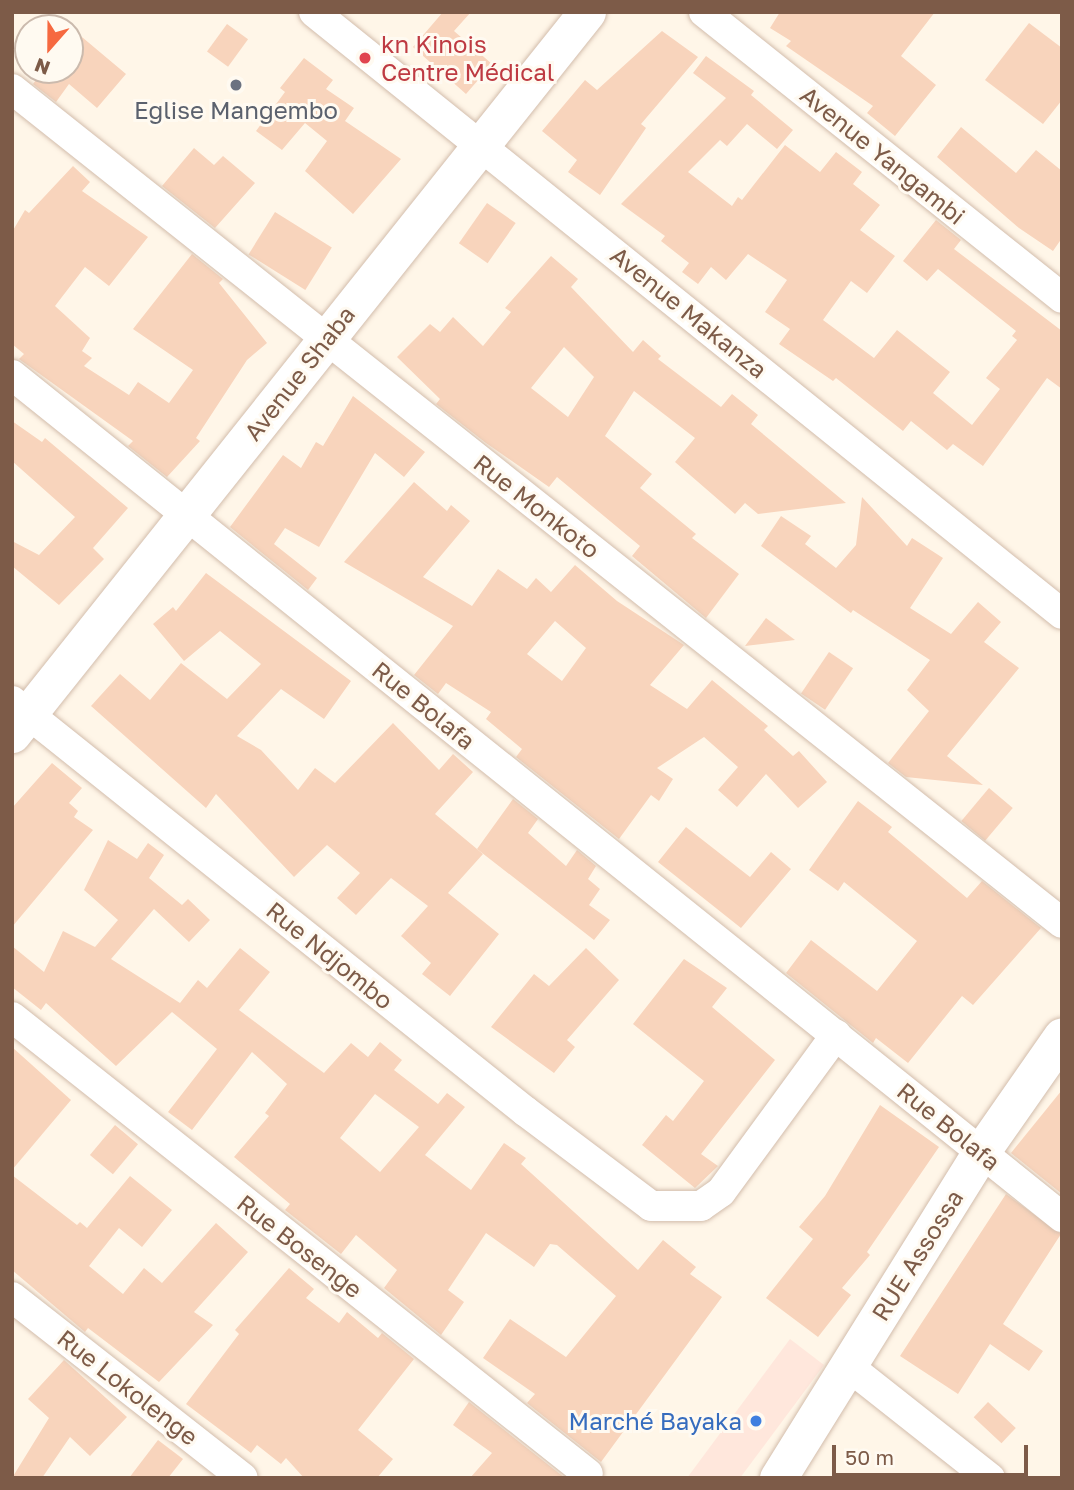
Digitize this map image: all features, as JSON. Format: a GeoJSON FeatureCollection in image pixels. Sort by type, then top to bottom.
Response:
{"type":"FeatureCollection","features":[{"type":"Feature","properties":{"kind":"street","name":"Avenue Makanza"},"geometry":{"type":"LineString","coordinates":[[314,12],[1062,614]]}},
{"type":"Feature","properties":{"kind":"street","name":"Avenue Shaba"},"geometry":{"type":"LineString","coordinates":[[18,717],[188,516],[480,143],[587,12]]}},
{"type":"Feature","properties":{"kind":"street","name":"Avenue Yangambi"},"geometry":{"type":"LineString","coordinates":[[704,12],[1062,298]]}},
{"type":"Feature","properties":{"kind":"street","name":"Rue Monkoto"},"geometry":{"type":"LineString","coordinates":[[12,89],[1062,923]]}},
{"type":"Feature","properties":{"kind":"street","name":"Rue Bolafa"},"geometry":{"type":"LineString","coordinates":[[12,375],[1062,1217]]}},
{"type":"Feature","properties":{"kind":"street","name":"Rue Ndjombo"},"geometry":{"type":"LineString","coordinates":[[18,717],[651,1206],[701,1206],[721,1192],[836,1035]]}},
{"type":"Feature","properties":{"kind":"street","name":"Rue Bosenge"},"geometry":{"type":"LineString","coordinates":[[12,1017],[588,1474]]}},
{"type":"Feature","properties":{"kind":"street","name":"RUE Assossa"},"geometry":{"type":"LineString","coordinates":[[778,1478],[981,1152],[1062,1036]]}},
{"type":"Feature","properties":{"kind":"street","name":"Rue Lokolenge"},"geometry":{"type":"LineString","coordinates":[[12,1297],[243,1478]]}},
{"type":"Feature","properties":{"kind":"street"},"geometry":{"type":"LineString","coordinates":[[848,1366],[990,1478]]}},
{"type":"Feature","properties":{"kind":"shaded area","name":"Marché Bayaka"},"geometry":{"type":"Polygon","coordinates":[[[790,1339],[824,1365],[740,1478],[687,1478],[790,1339]]]}},
{"type":"Feature","properties":{"kind":"building"},"geometry":{"type":"Polygon","coordinates":[[[443,12],[471,12],[454,31],[492,64],[466,94],[413,47],[443,12]]]}},
{"type":"Feature","properties":{"kind":"building"},"geometry":{"type":"Polygon","coordinates":[[[780,12],[935,12],[901,56],[936,85],[895,136],[867,113],[873,106],[786,46],[791,41],[770,28],[780,12]]]}},
{"type":"Feature","properties":{"kind":"building"},"geometry":{"type":"Polygon","coordinates":[[[1029,23],[1062,48],[1062,100],[1043,124],[985,80],[1029,23]]]}},
{"type":"Feature","properties":{"kind":"building"},"geometry":{"type":"Polygon","coordinates":[[[227,24],[248,39],[228,67],[207,52],[227,24]]]}},
{"type":"Feature","properties":{"kind":"building"},"geometry":{"type":"Polygon","coordinates":[[[662,31],[698,57],[641,124],[646,128],[600,195],[568,172],[577,160],[542,131],[585,80],[597,90],[662,31]]]}},
{"type":"Feature","properties":{"kind":"building"},"geometry":{"type":"Polygon","coordinates":[[[84,39],[126,74],[97,108],[69,84],[84,84],[84,39]]]}},
{"type":"Feature","properties":{"kind":"building"},"geometry":{"type":"Polygon","coordinates":[[[706,56],[754,91],[751,95],[793,130],[777,149],[747,124],[727,146],[720,140],[688,172],[732,206],[738,197],[742,200],[785,145],[820,172],[836,152],[862,172],[853,184],[880,205],[860,230],[895,256],[867,293],[851,281],[823,320],[874,358],[897,330],[950,372],[933,393],[972,425],[1000,389],[986,378],[1017,340],[1012,336],[1016,331],[938,269],[927,281],[903,261],[936,220],[961,240],[954,249],[1062,331],[1062,389],[1047,378],[983,466],[953,444],[947,450],[911,421],[903,431],[836,378],[833,381],[779,344],[790,329],[765,312],[787,280],[748,254],[726,280],[711,267],[698,284],[682,272],[689,263],[661,241],[665,236],[621,204],[726,98],[693,73],[706,56]]]}},
{"type":"Feature","properties":{"kind":"building"},"geometry":{"type":"Polygon","coordinates":[[[304,58],[333,80],[326,89],[354,108],[345,121],[401,159],[353,214],[305,171],[327,141],[305,123],[282,150],[256,131],[285,92],[280,88],[304,58]]]}},
{"type":"Feature","properties":{"kind":"building"},"geometry":{"type":"Polygon","coordinates":[[[33,84],[69,84],[56,102],[33,84]]]}},
{"type":"Feature","properties":{"kind":"building"},"geometry":{"type":"Polygon","coordinates":[[[961,127],[1016,173],[1036,150],[1062,171],[1062,238],[1053,251],[1019,228],[937,157],[961,127]]]}},
{"type":"Feature","properties":{"kind":"building"},"geometry":{"type":"Polygon","coordinates":[[[194,148],[214,165],[223,156],[255,183],[215,228],[162,186],[194,148]]]}},
{"type":"Feature","properties":{"kind":"building"},"geometry":{"type":"Polygon","coordinates":[[[73,166],[90,182],[82,191],[148,237],[109,286],[85,267],[55,306],[90,338],[82,351],[92,358],[84,366],[129,395],[138,382],[169,403],[193,370],[133,329],[192,254],[223,279],[219,283],[267,343],[247,360],[196,438],[200,441],[167,477],[128,446],[133,441],[19,359],[24,354],[12,344],[12,232],[25,210],[29,213],[73,166]]]}},
{"type":"Feature","properties":{"kind":"building"},"geometry":{"type":"Polygon","coordinates":[[[487,203],[516,223],[488,263],[459,243],[487,203]]]}},
{"type":"Feature","properties":{"kind":"building"},"geometry":{"type":"Polygon","coordinates":[[[275,212],[332,248],[305,290],[249,254],[275,212]]]}},
{"type":"Feature","properties":{"kind":"building"},"geometry":{"type":"Polygon","coordinates":[[[551,256],[578,279],[571,287],[633,352],[643,340],[661,356],[658,359],[721,407],[732,394],[758,415],[751,424],[846,503],[758,514],[745,503],[735,514],[675,462],[695,438],[634,391],[605,436],[652,474],[640,488],[696,534],[692,538],[739,574],[706,618],[632,556],[640,546],[557,477],[549,487],[486,443],[436,404],[440,399],[397,357],[430,324],[440,332],[453,317],[483,346],[511,312],[505,308],[551,256]],[[564,347],[531,388],[568,417],[594,377],[564,347]]]}},
{"type":"Feature","properties":{"kind":"building"},"geometry":{"type":"Polygon","coordinates":[[[353,396],[425,452],[404,477],[375,453],[319,547],[285,528],[274,544],[317,578],[308,590],[230,527],[283,455],[301,468],[316,442],[323,446],[353,396]]]}},
{"type":"Feature","properties":{"kind":"building"},"geometry":{"type":"Polygon","coordinates":[[[12,421],[42,442],[45,438],[128,508],[93,548],[104,559],[59,605],[12,566],[12,541],[39,555],[75,517],[12,461],[12,421]]]}},
{"type":"Feature","properties":{"kind":"building"},"geometry":{"type":"Polygon","coordinates":[[[414,482],[447,511],[451,505],[470,521],[423,577],[472,606],[498,569],[527,589],[536,578],[551,592],[575,565],[617,601],[684,645],[650,685],[687,709],[712,680],[768,726],[764,730],[793,756],[799,751],[827,782],[798,808],[766,774],[737,807],[718,790],[738,767],[704,737],[657,768],[673,779],[659,801],[651,795],[619,839],[516,757],[522,749],[486,719],[491,712],[446,683],[438,694],[414,675],[453,626],[344,562],[414,482]],[[555,621],[527,654],[562,681],[586,648],[555,621]]]}},
{"type":"Feature","properties":{"kind":"building"},"geometry":{"type":"Polygon","coordinates":[[[862,497],[907,546],[912,538],[943,558],[910,608],[951,634],[978,602],[1001,622],[984,642],[1019,668],[947,756],[983,785],[906,777],[888,763],[929,711],[907,690],[930,660],[853,610],[851,613],[761,546],[781,516],[811,536],[805,544],[836,568],[856,545],[862,497]]]}},
{"type":"Feature","properties":{"kind":"building"},"geometry":{"type":"Polygon","coordinates":[[[206,573],[351,681],[324,719],[281,689],[237,736],[261,750],[298,790],[315,768],[335,783],[393,723],[439,770],[453,754],[473,772],[435,814],[483,854],[448,893],[499,934],[450,996],[422,974],[431,963],[401,936],[428,906],[391,878],[356,915],[337,898],[360,873],[327,845],[294,877],[216,794],[206,808],[91,706],[120,674],[150,700],[181,663],[227,699],[261,664],[220,631],[184,661],[153,624],[173,607],[176,611],[206,573]]]}},
{"type":"Feature","properties":{"kind":"building"},"geometry":{"type":"Polygon","coordinates":[[[766,618],[795,640],[745,646],[766,618]]]}},
{"type":"Feature","properties":{"kind":"building"},"geometry":{"type":"Polygon","coordinates":[[[829,652],[853,668],[825,710],[801,693],[829,652]]]}},
{"type":"Feature","properties":{"kind":"building"},"geometry":{"type":"Polygon","coordinates":[[[52,763],[82,788],[69,803],[78,811],[74,817],[93,830],[12,927],[12,808],[52,763]]]}},
{"type":"Feature","properties":{"kind":"building"},"geometry":{"type":"Polygon","coordinates":[[[989,788],[1013,808],[985,841],[961,821],[989,788]]]}},
{"type":"Feature","properties":{"kind":"building"},"geometry":{"type":"Polygon","coordinates":[[[513,799],[538,819],[528,833],[566,866],[577,850],[596,866],[588,879],[600,889],[589,905],[610,920],[594,940],[477,849],[513,799]]]}},
{"type":"Feature","properties":{"kind":"building"},"geometry":{"type":"Polygon","coordinates":[[[858,801],[892,827],[888,832],[967,898],[982,881],[1041,928],[973,1005],[962,996],[908,1063],[876,1038],[873,1043],[786,973],[811,940],[877,991],[917,941],[844,882],[838,891],[809,870],[858,801]]]}},
{"type":"Feature","properties":{"kind":"building"},"geometry":{"type":"Polygon","coordinates":[[[686,827],[750,877],[771,852],[791,869],[741,928],[658,862],[686,827]]]}},
{"type":"Feature","properties":{"kind":"building"},"geometry":{"type":"Polygon","coordinates":[[[108,840],[137,859],[148,843],[164,855],[149,878],[182,905],[188,899],[210,920],[189,942],[154,909],[111,959],[180,1003],[198,980],[207,988],[240,948],[270,972],[239,1010],[324,1073],[351,1043],[368,1057],[380,1042],[402,1060],[394,1070],[438,1104],[447,1093],[465,1107],[425,1155],[471,1190],[504,1143],[526,1158],[521,1164],[638,1270],[663,1240],[696,1267],[690,1274],[722,1297],[601,1462],[527,1403],[535,1394],[483,1358],[510,1319],[566,1357],[616,1296],[557,1245],[550,1244],[534,1267],[486,1233],[448,1290],[464,1302],[441,1335],[384,1288],[397,1270],[356,1235],[341,1254],[285,1210],[290,1204],[234,1157],[269,1116],[265,1113],[287,1084],[252,1052],[192,1130],[168,1112],[217,1049],[172,1012],[116,1066],[46,1003],[41,1010],[12,987],[12,946],[44,972],[63,931],[95,947],[118,920],[84,890],[108,840]],[[375,1094],[340,1138],[380,1172],[419,1127],[375,1094]]]}},
{"type":"Feature","properties":{"kind":"building"},"geometry":{"type":"Polygon","coordinates":[[[586,948],[619,980],[567,1040],[575,1047],[554,1073],[491,1027],[534,974],[549,986],[586,948]]]}},
{"type":"Feature","properties":{"kind":"building"},"geometry":{"type":"Polygon","coordinates":[[[684,959],[727,988],[712,1007],[775,1060],[701,1154],[718,1166],[695,1188],[642,1145],[666,1115],[673,1121],[704,1081],[633,1024],[684,959]]]}},
{"type":"Feature","properties":{"kind":"building"},"geometry":{"type":"Polygon","coordinates":[[[12,1047],[71,1100],[12,1170],[12,1047]]]}},
{"type":"Feature","properties":{"kind":"building"},"geometry":{"type":"Polygon","coordinates":[[[1062,1090],[1062,1194],[1011,1153],[1062,1090]]]}},
{"type":"Feature","properties":{"kind":"building"},"geometry":{"type":"Polygon","coordinates":[[[880,1105],[939,1147],[867,1252],[870,1255],[842,1288],[851,1295],[818,1337],[766,1298],[813,1239],[799,1227],[825,1196],[880,1105]]]}},
{"type":"Feature","properties":{"kind":"building"},"geometry":{"type":"Polygon","coordinates":[[[115,1125],[138,1144],[113,1174],[90,1155],[115,1125]]]}},
{"type":"Feature","properties":{"kind":"building"},"geometry":{"type":"Polygon","coordinates":[[[12,1175],[77,1225],[80,1222],[87,1228],[130,1176],[172,1210],[142,1247],[119,1228],[89,1266],[123,1294],[144,1268],[162,1283],[216,1223],[248,1252],[194,1312],[213,1325],[159,1382],[88,1328],[85,1332],[12,1270],[12,1175]]]}},
{"type":"Feature","properties":{"kind":"building"},"geometry":{"type":"Polygon","coordinates":[[[1006,1194],[1061,1234],[1003,1324],[1043,1351],[1029,1371],[990,1344],[958,1394],[900,1356],[1006,1194]]]}},
{"type":"Feature","properties":{"kind":"building"},"geometry":{"type":"Polygon","coordinates":[[[289,1268],[314,1289],[306,1298],[339,1323],[347,1312],[378,1338],[382,1333],[414,1359],[358,1430],[393,1459],[377,1478],[304,1478],[286,1458],[281,1464],[257,1445],[251,1453],[186,1404],[239,1334],[235,1330],[289,1268]]]}},
{"type":"Feature","properties":{"kind":"building"},"geometry":{"type":"Polygon","coordinates":[[[64,1360],[127,1417],[90,1456],[70,1437],[42,1478],[12,1478],[49,1418],[28,1399],[64,1360]]]}},
{"type":"Feature","properties":{"kind":"building"},"geometry":{"type":"Polygon","coordinates":[[[469,1402],[565,1478],[470,1478],[492,1453],[453,1425],[469,1402]]]}},
{"type":"Feature","properties":{"kind":"building"},"geometry":{"type":"Polygon","coordinates":[[[988,1402],[1016,1428],[1001,1443],[974,1417],[988,1402]]]}},
{"type":"Feature","properties":{"kind":"building"},"geometry":{"type":"Polygon","coordinates":[[[158,1440],[183,1459],[168,1478],[129,1478],[158,1440]]]}},
{"type":"Feature","properties":{"kind":"place","name":"kn Kinois Centre Médical"},"geometry":{"type":"Point","coordinates":[365,58]}},
{"type":"Feature","properties":{"kind":"place","name":"Eglise Mangembo"},"geometry":{"type":"Point","coordinates":[236,85]}},
{"type":"Feature","properties":{"kind":"place","name":"Marché Bayaka"},"geometry":{"type":"Point","coordinates":[756,1421]}}]}
